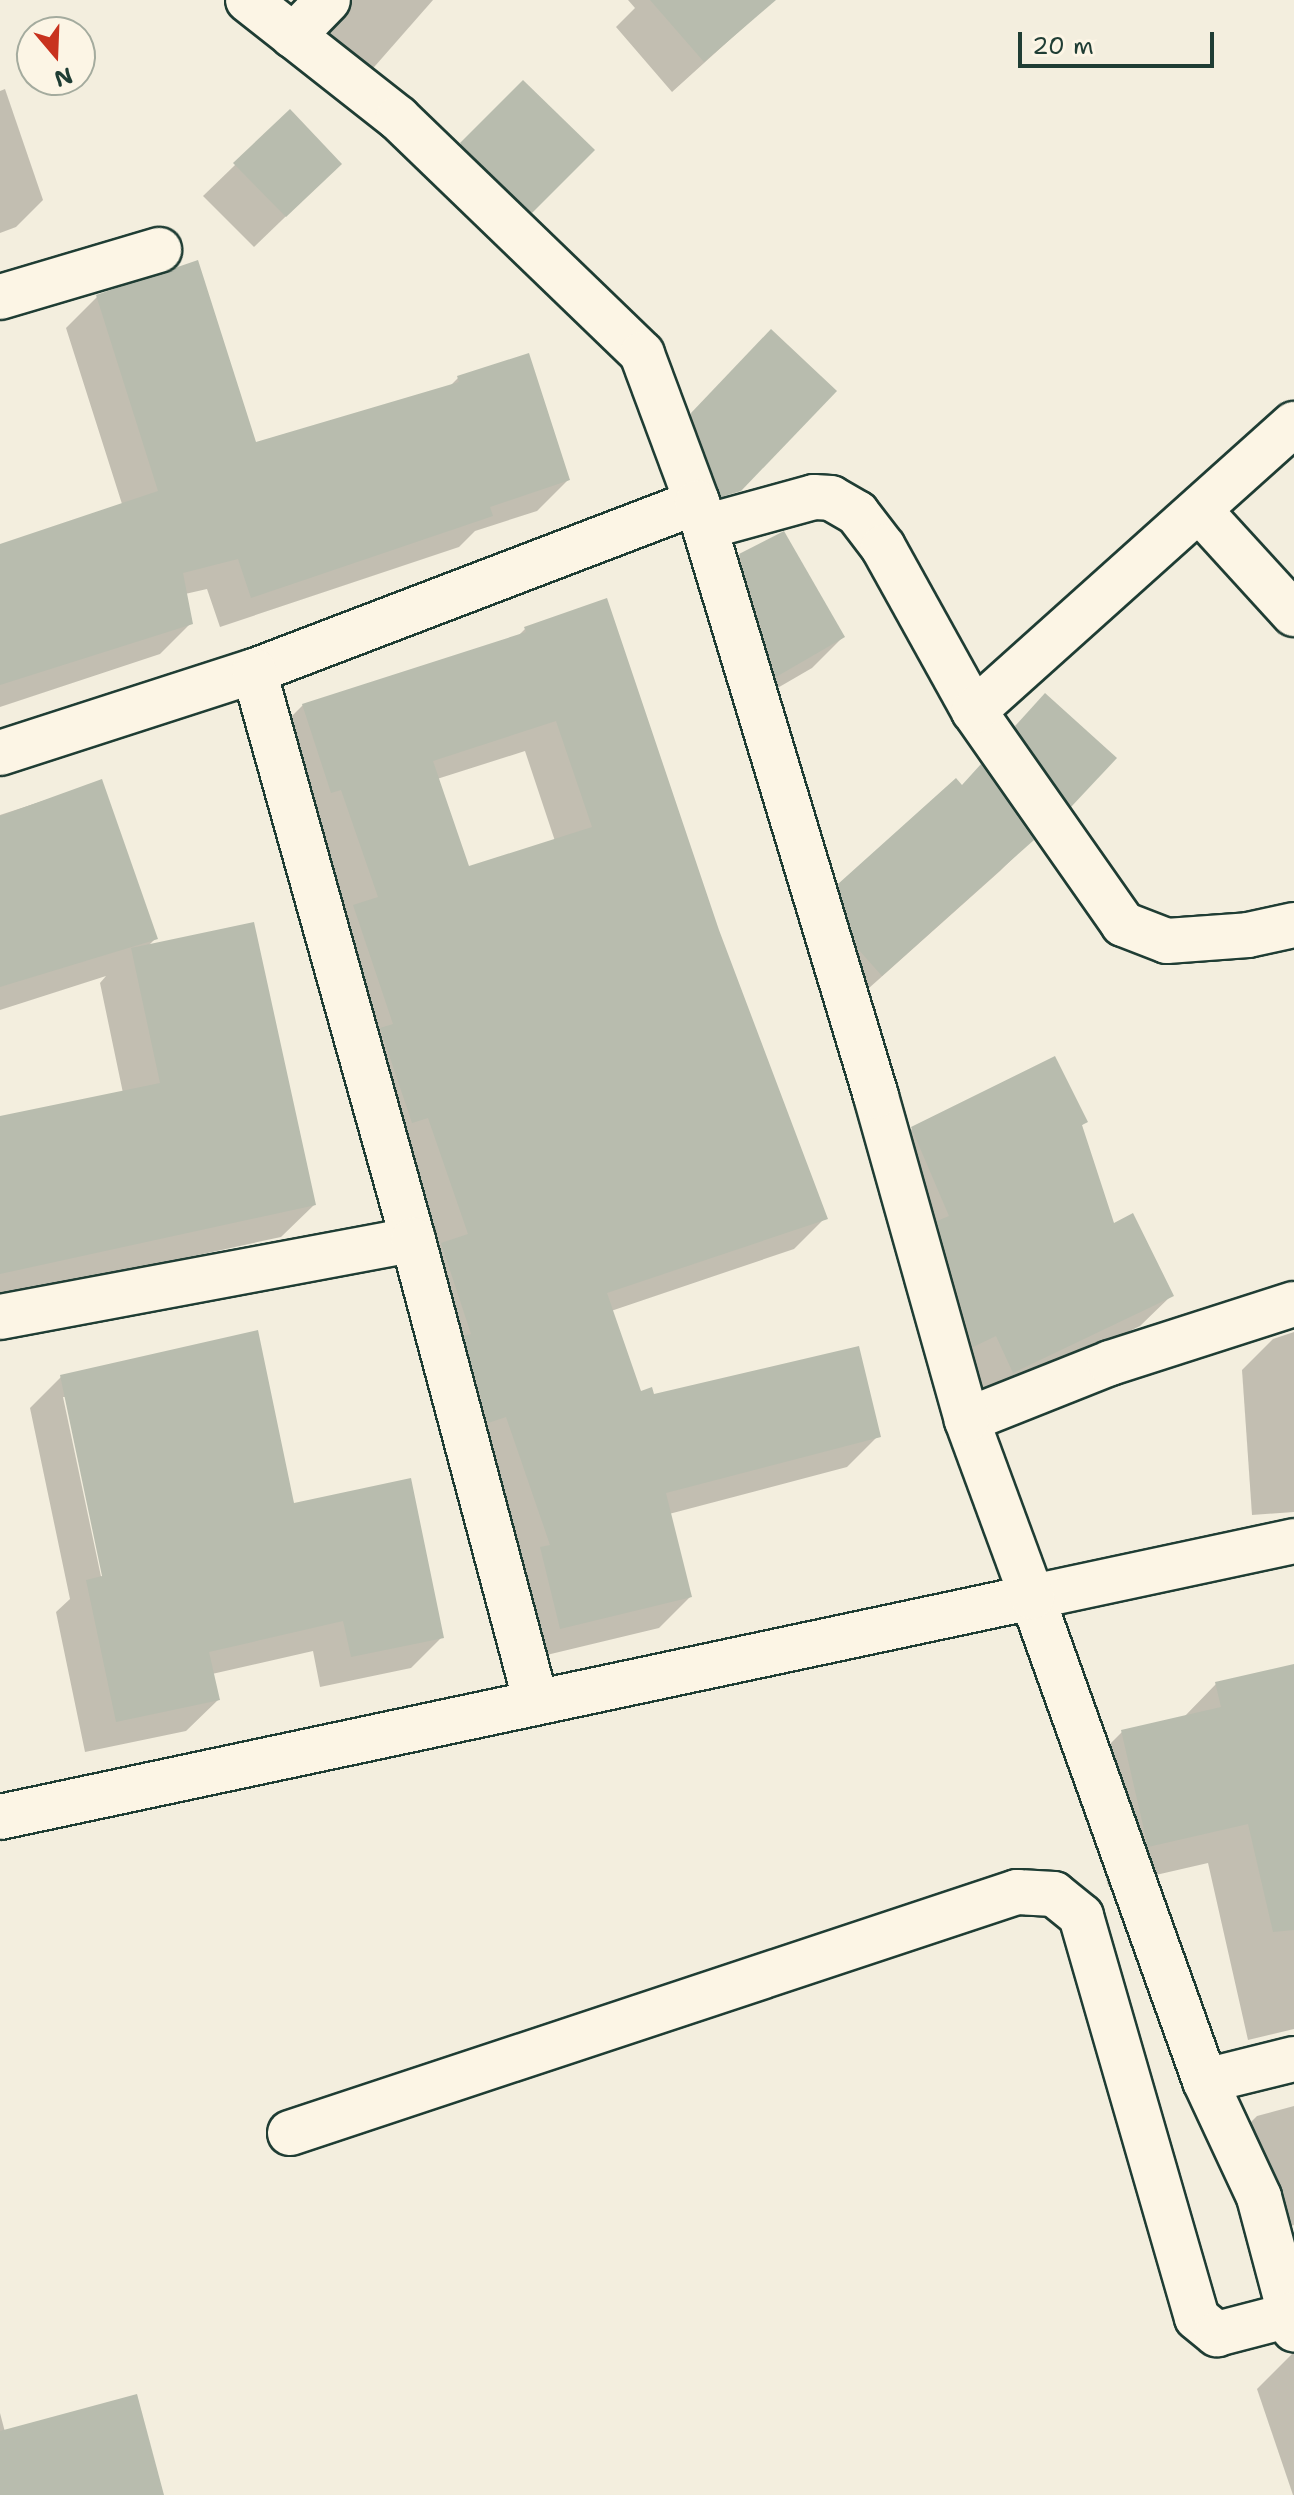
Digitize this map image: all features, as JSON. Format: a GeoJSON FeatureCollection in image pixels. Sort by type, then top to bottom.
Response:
{"type":"FeatureCollection","features":[{"type":"Feature","properties":{"kind":"street"},"geometry":{"type":"LineString","coordinates":[[248,0],[398,118],[642,354],[701,514],[876,1096],[967,1420],[1205,2081],[1259,2197],[1292,2322],[1217,2334],[1197,2318],[1081,1916],[1054,1894],[1017,1892],[290,2133]]}},
{"type":"Feature","properties":{"kind":"street"},"geometry":{"type":"LineString","coordinates":[[293,36],[328,0]]}},
{"type":"Feature","properties":{"kind":"street"},"geometry":{"type":"LineString","coordinates":[[0,297],[159,250]]}},
{"type":"Feature","properties":{"kind":"street"},"geometry":{"type":"LineString","coordinates":[[974,711],[1294,424]]}},
{"type":"Feature","properties":{"kind":"street"},"geometry":{"type":"LineString","coordinates":[[0,753],[254,671],[701,514],[814,497],[831,498],[857,513],[883,547],[974,711],[1123,924],[1167,941],[1248,935],[1294,925]]}},
{"type":"Feature","properties":{"kind":"street"},"geometry":{"type":"LineString","coordinates":[[1199,510],[1294,614]]}},
{"type":"Feature","properties":{"kind":"street"},"geometry":{"type":"LineString","coordinates":[[254,671],[413,1240],[536,1703]]}},
{"type":"Feature","properties":{"kind":"street"},"geometry":{"type":"LineString","coordinates":[[0,1317],[413,1240]]}},
{"type":"Feature","properties":{"kind":"street"},"geometry":{"type":"LineString","coordinates":[[967,1420],[1110,1363],[1294,1304]]}},
{"type":"Feature","properties":{"kind":"street"},"geometry":{"type":"LineString","coordinates":[[0,1817],[1294,1541]]}},
{"type":"Feature","properties":{"kind":"street"},"geometry":{"type":"LineString","coordinates":[[1205,2081],[1294,2059]]}},
{"type":"Feature","properties":{"kind":"building"},"geometry":{"type":"Polygon","coordinates":[[[650,0],[776,0],[704,62],[650,0]]]}},
{"type":"Feature","properties":{"kind":"building"},"geometry":{"type":"Polygon","coordinates":[[[523,80],[595,150],[532,213],[460,143],[523,80]]]}},
{"type":"Feature","properties":{"kind":"building"},"geometry":{"type":"Polygon","coordinates":[[[290,109],[342,164],[286,217],[233,163],[290,109]]]}},
{"type":"Feature","properties":{"kind":"building"},"geometry":{"type":"Polygon","coordinates":[[[198,260],[256,442],[459,382],[457,376],[529,353],[570,480],[490,507],[493,516],[251,598],[238,559],[183,573],[193,624],[0,685],[0,544],[158,491],[96,295],[198,260]]]}},
{"type":"Feature","properties":{"kind":"building"},"geometry":{"type":"Polygon","coordinates":[[[771,329],[837,391],[741,491],[721,497],[691,413],[771,329]]]}},
{"type":"Feature","properties":{"kind":"building"},"geometry":{"type":"Polygon","coordinates":[[[784,531],[845,637],[776,677],[739,554],[784,531]]]}},
{"type":"Feature","properties":{"kind":"building"},"geometry":{"type":"Polygon","coordinates":[[[607,598],[719,930],[828,1219],[607,1293],[641,1391],[652,1387],[654,1394],[859,1346],[881,1437],[666,1493],[692,1597],[560,1629],[540,1547],[550,1545],[506,1417],[488,1423],[464,1336],[471,1334],[441,1243],[468,1234],[428,1118],[412,1123],[380,1028],[393,1024],[353,905],[378,897],[341,790],[331,793],[302,704],[526,632],[524,627],[607,598]],[[556,721],[433,761],[469,866],[592,827],[556,721]]]}},
{"type":"Feature","properties":{"kind":"building"},"geometry":{"type":"Polygon","coordinates":[[[1045,693],[1117,758],[1071,807],[1015,726],[1045,693]]]}},
{"type":"Feature","properties":{"kind":"building"},"geometry":{"type":"Polygon","coordinates":[[[981,764],[1034,840],[882,976],[858,949],[838,884],[956,778],[962,785],[981,764]]]}},
{"type":"Feature","properties":{"kind":"building"},"geometry":{"type":"Polygon","coordinates":[[[102,779],[158,939],[0,987],[0,816],[102,779]]]}},
{"type":"Feature","properties":{"kind":"building"},"geometry":{"type":"Polygon","coordinates":[[[254,922],[316,1205],[0,1274],[0,1116],[160,1083],[131,948],[254,922]]]}},
{"type":"Feature","properties":{"kind":"building"},"geometry":{"type":"Polygon","coordinates":[[[1055,1056],[1088,1122],[1082,1125],[1114,1223],[1133,1213],[1174,1296],[1013,1373],[996,1336],[973,1347],[937,1221],[949,1216],[911,1127],[1055,1056]]]}},
{"type":"Feature","properties":{"kind":"building"},"geometry":{"type":"Polygon","coordinates":[[[258,1330],[294,1503],[411,1478],[444,1638],[351,1657],[343,1621],[209,1652],[220,1700],[116,1722],[86,1580],[102,1576],[60,1375],[258,1330]]]}},
{"type":"Feature","properties":{"kind":"building"},"geometry":{"type":"Polygon","coordinates":[[[1294,1664],[1294,1930],[1273,1932],[1248,1824],[1148,1847],[1121,1730],[1221,1707],[1215,1682],[1294,1664]]]}},
{"type":"Feature","properties":{"kind":"building"},"geometry":{"type":"Polygon","coordinates":[[[137,2394],[164,2495],[0,2495],[0,2431],[137,2394]]]}}]}
